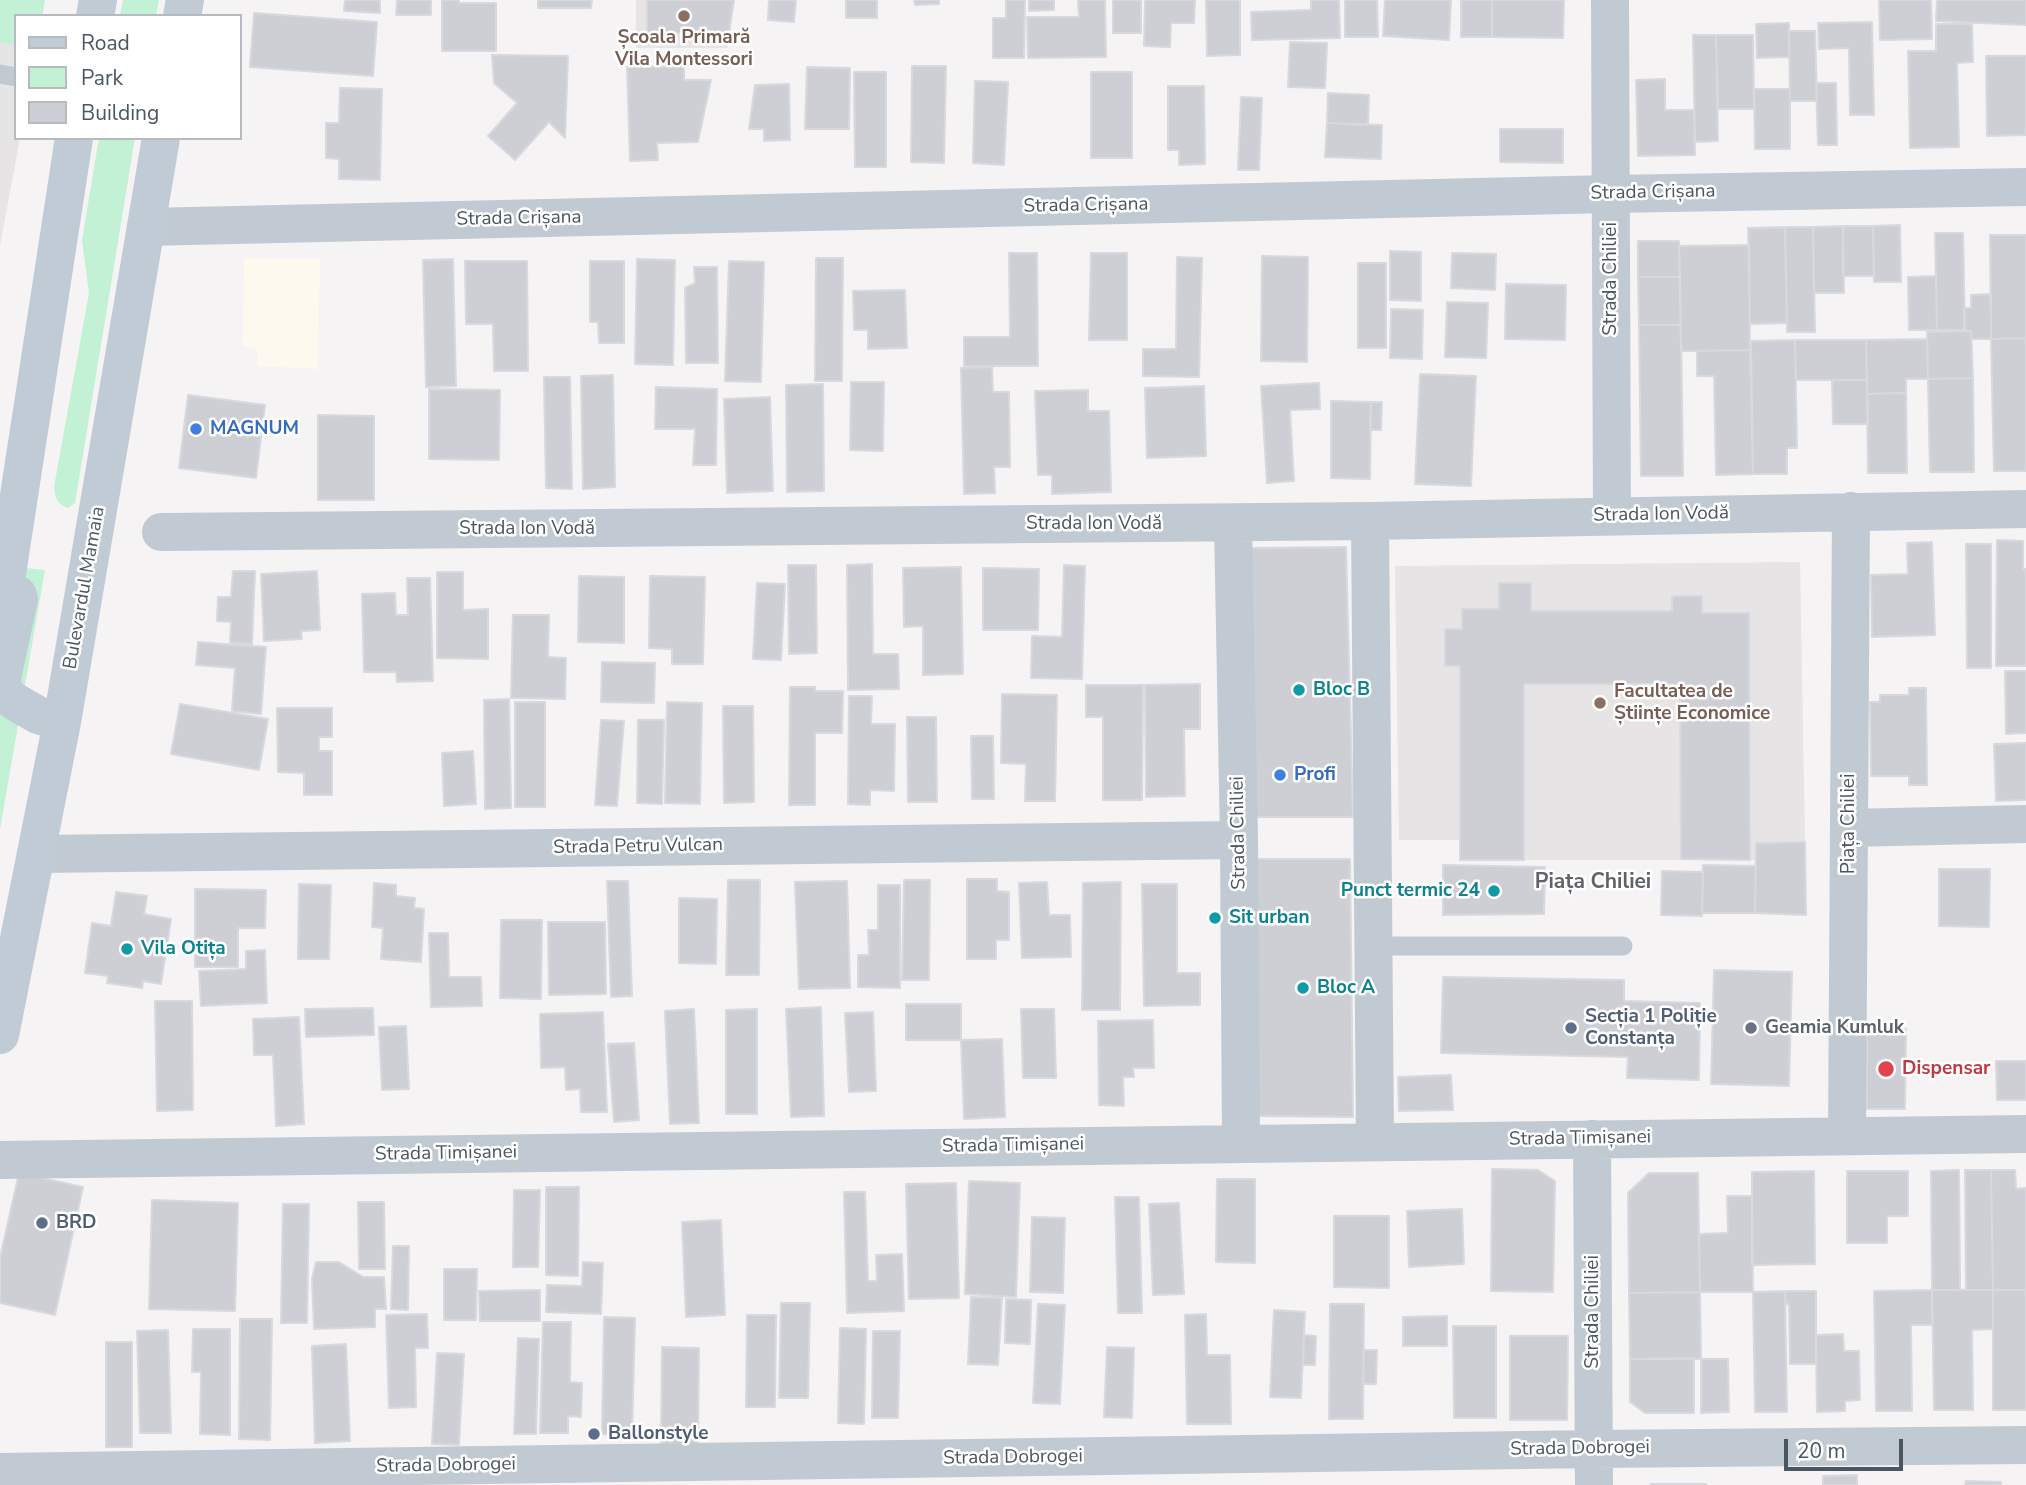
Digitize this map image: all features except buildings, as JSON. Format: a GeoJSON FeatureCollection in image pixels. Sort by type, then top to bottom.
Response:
{"type":"FeatureCollection","features":[{"type":"Feature","properties":{"kind":"main road"},"geometry":{"type":"LineString","coordinates":[[0,619],[9,566],[8,515],[74,140]]}},
{"type":"Feature","properties":{"kind":"main road","name":"Bulevardul Mamaia"},"geometry":{"type":"LineString","coordinates":[[0,1035],[62,722],[161,140]]}},
{"type":"Feature","properties":{"kind":"main road"},"geometry":{"type":"LineString","coordinates":[[9,566],[19,599],[1,683],[8,696],[17,703],[38,715],[62,722]]}},
{"type":"Feature","properties":{"kind":"street","name":"Strada Chiliei"},"geometry":{"type":"LineString","coordinates":[[1610,0],[1612,517]]}},
{"type":"Feature","properties":{"kind":"street","name":"Strada Crișana"},"geometry":{"type":"LineString","coordinates":[[146,227],[2026,187]]}},
{"type":"Feature","properties":{"kind":"street","name":"Strada Ion Vodă"},"geometry":{"type":"LineString","coordinates":[[161,532],[1233,523],[2026,509]]}},
{"type":"Feature","properties":{"kind":"street","name":"Piața Chiliei"},"geometry":{"type":"LineString","coordinates":[[1847,1136],[1851,511]]}},
{"type":"Feature","properties":{"kind":"street"},"geometry":{"type":"LineString","coordinates":[[1370,521],[1374,1141]]}},
{"type":"Feature","properties":{"kind":"street","name":"Strada Chiliei"},"geometry":{"type":"LineString","coordinates":[[1233,523],[1240,841],[1241,1143]]}},
{"type":"Feature","properties":{"kind":"street"},"geometry":{"type":"LineString","coordinates":[[1849,828],[2026,824]]}},
{"type":"Feature","properties":{"kind":"street","name":"Strada Petru Vulcan"},"geometry":{"type":"LineString","coordinates":[[37,854],[1240,841]]}},
{"type":"Feature","properties":{"kind":"street","name":"Strada Timișanei"},"geometry":{"type":"LineString","coordinates":[[0,1160],[2026,1134]]}},
{"type":"Feature","properties":{"kind":"street","name":"Strada Chiliei"},"geometry":{"type":"LineString","coordinates":[[1592,1139],[1593,1467]]}},
{"type":"Feature","properties":{"kind":"street","name":"Strada Dobrogei"},"geometry":{"type":"LineString","coordinates":[[0,1472],[1593,1467],[2026,1445]]}},
{"type":"Feature","properties":{"kind":"lane"},"geometry":{"type":"LineString","coordinates":[[1374,946],[1623,946]]}},
{"type":"Feature","properties":{"kind":"shaded area"},"geometry":{"type":"Polygon","coordinates":[[[0,0],[45,0],[42,14],[14,14],[14,140],[20,140],[0,246],[0,0]]]}},
{"type":"Feature","properties":{"kind":"shaded area","name":"Școala Primară Vila Montessori"},"geometry":{"type":"Polygon","coordinates":[[[636,0],[734,0],[728,48],[636,48],[636,0]]]}},
{"type":"Feature","properties":{"kind":"shaded area"},"geometry":{"type":"Polygon","coordinates":[[[244,258],[320,259],[318,369],[257,366],[257,348],[243,346],[244,258]]]}},
{"type":"Feature","properties":{"kind":"shaded area","name":"Facultatea de Științe Economice"},"geometry":{"type":"Polygon","coordinates":[[[1800,562],[1805,842],[1756,843],[1756,860],[1460,860],[1459,840],[1399,840],[1395,566],[1800,562]]]}},
{"type":"Feature","properties":{"kind":"green space"},"geometry":{"type":"Polygon","coordinates":[[[0,0],[45,0],[42,14],[14,14],[14,45],[0,42],[0,0]]]}},
{"type":"Feature","properties":{"kind":"green space"},"geometry":{"type":"Polygon","coordinates":[[[123,0],[159,0],[156,14],[120,14],[123,0]]]}},
{"type":"Feature","properties":{"kind":"green space"},"geometry":{"type":"Polygon","coordinates":[[[99,140],[135,140],[75,503],[68,508],[57,500],[54,487],[89,293],[82,240],[99,140]]]}},
{"type":"Feature","properties":{"kind":"green space"},"geometry":{"type":"Polygon","coordinates":[[[16,567],[45,570],[0,829],[0,657],[16,567]]]}},
{"type":"Feature","properties":{"kind":"place","name":"Școala Primară Vila Montessori"},"geometry":{"type":"Point","coordinates":[684,16]}},
{"type":"Feature","properties":{"kind":"place","name":"MAGNUM"},"geometry":{"type":"Point","coordinates":[196,429]}},
{"type":"Feature","properties":{"kind":"place","name":"Bloc B"},"geometry":{"type":"Point","coordinates":[1299,690]}},
{"type":"Feature","properties":{"kind":"place","name":"Facultatea de Științe Economice"},"geometry":{"type":"Point","coordinates":[1600,703]}},
{"type":"Feature","properties":{"kind":"place","name":"Profi"},"geometry":{"type":"Point","coordinates":[1280,775]}},
{"type":"Feature","properties":{"kind":"place","name":"Punct termic 24"},"geometry":{"type":"Point","coordinates":[1494,891]}},
{"type":"Feature","properties":{"kind":"place","name":"Sit urban"},"geometry":{"type":"Point","coordinates":[1215,918]}},
{"type":"Feature","properties":{"kind":"place","name":"Vila Otița"},"geometry":{"type":"Point","coordinates":[127,949]}},
{"type":"Feature","properties":{"kind":"place","name":"Bloc A"},"geometry":{"type":"Point","coordinates":[1303,988]}},
{"type":"Feature","properties":{"kind":"place","name":"Secția 1 Poliție Constanța"},"geometry":{"type":"Point","coordinates":[1571,1028]}},
{"type":"Feature","properties":{"kind":"place","name":"Geamia Kumluk"},"geometry":{"type":"Point","coordinates":[1751,1028]}},
{"type":"Feature","properties":{"kind":"place","name":"Dispensar"},"geometry":{"type":"Point","coordinates":[1886,1069]}},
{"type":"Feature","properties":{"kind":"place","name":"BRD"},"geometry":{"type":"Point","coordinates":[42,1223]}},
{"type":"Feature","properties":{"kind":"place","name":"Ballonstyle"},"geometry":{"type":"Point","coordinates":[594,1434]}},
{"type":"Feature","properties":{"kind":"district","name":"Piața Chiliei"},"geometry":{"type":"Point","coordinates":[1593,883]}}]}
